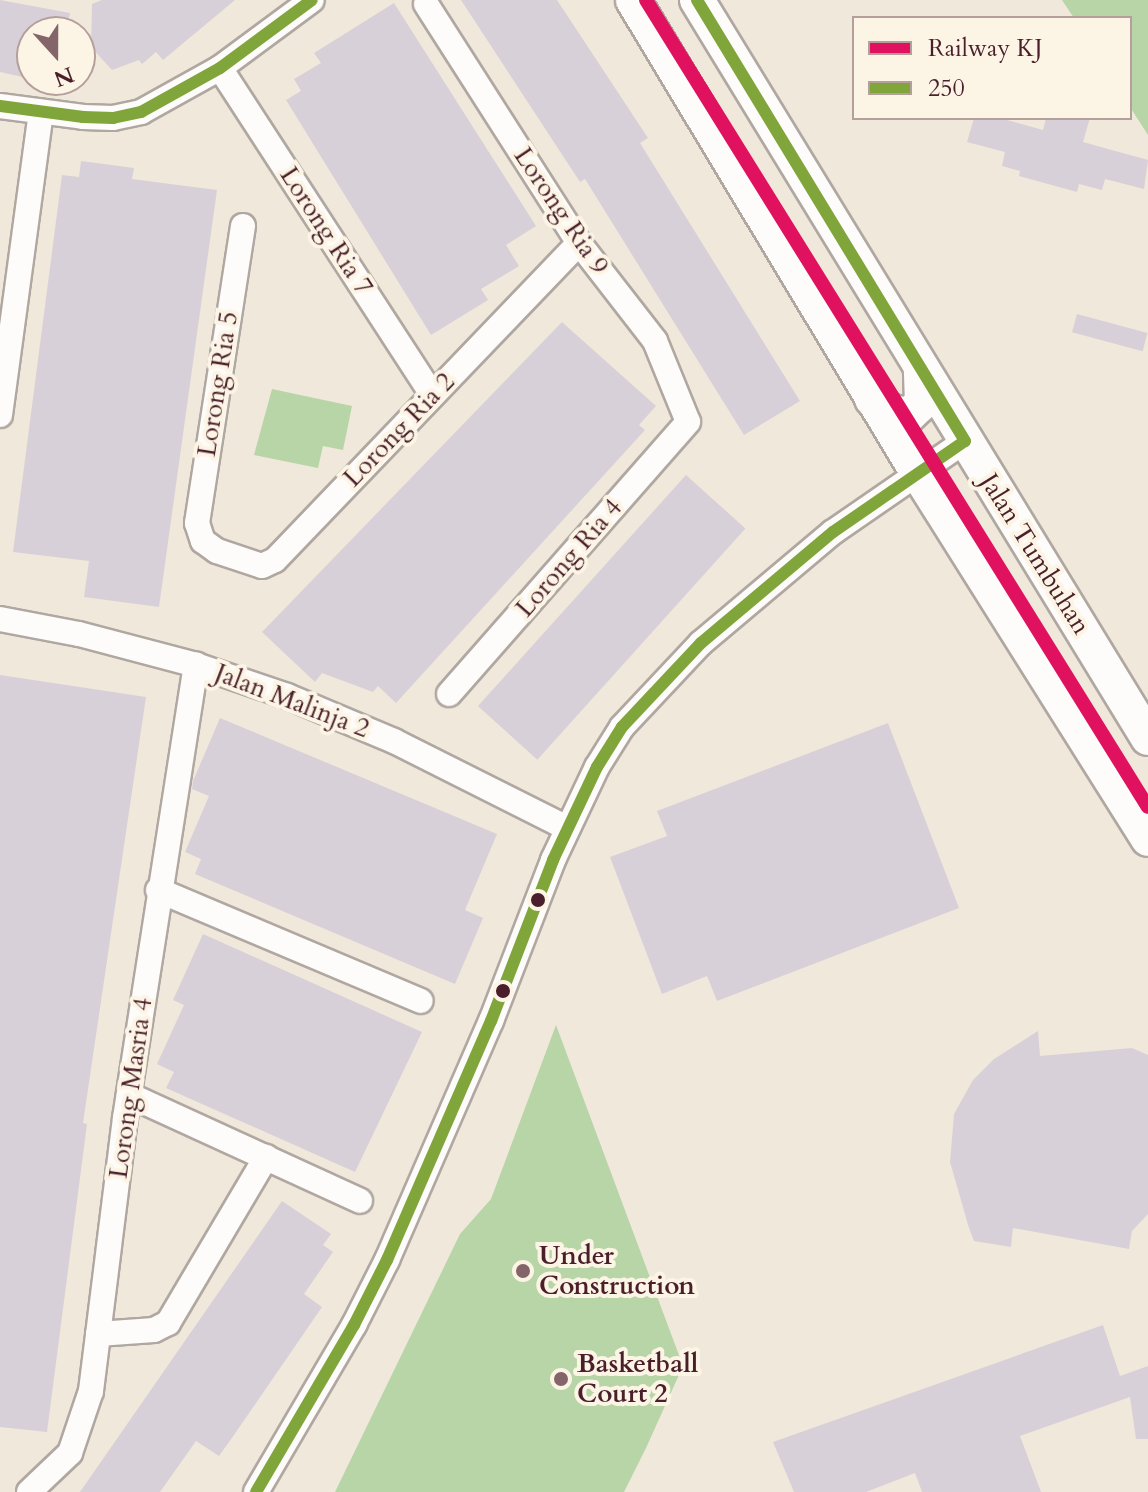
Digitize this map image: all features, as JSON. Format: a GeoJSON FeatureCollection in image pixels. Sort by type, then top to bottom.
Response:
{"type":"FeatureCollection","features":[{"type":"Feature","properties":{"kind":"main road"},"geometry":{"type":"LineString","coordinates":[[633,0],[872,399],[1148,839]]}},
{"type":"Feature","properties":{"kind":"main road","name":"Jalan Tumbuhan"},"geometry":{"type":"LineString","coordinates":[[697,0],[1148,738]]}},
{"type":"Feature","properties":{"kind":"main road"},"geometry":{"type":"LineString","coordinates":[[872,399],[892,412],[909,415],[922,403],[921,368]]}},
{"type":"Feature","properties":{"kind":"main road"},"geometry":{"type":"LineString","coordinates":[[975,565],[962,529],[967,514],[980,507],[994,509],[1026,538]]}},
{"type":"Feature","properties":{"kind":"street"},"geometry":{"type":"LineString","coordinates":[[0,106],[98,117],[127,115],[154,107],[220,68],[312,0]]}},
{"type":"Feature","properties":{"kind":"street","name":"Lorong Ria 9"},"geometry":{"type":"LineString","coordinates":[[426,4],[579,243],[655,341],[688,422]]}},
{"type":"Feature","properties":{"kind":"street","name":"Lorong Ria 7"},"geometry":{"type":"LineString","coordinates":[[220,68],[432,394]]}},
{"type":"Feature","properties":{"kind":"street"},"geometry":{"type":"LineString","coordinates":[[0,415],[41,112]]}},
{"type":"Feature","properties":{"kind":"street","name":"Lorong Ria 5"},"geometry":{"type":"LineString","coordinates":[[203,541],[197,523],[243,226]]}},
{"type":"Feature","properties":{"kind":"street","name":"Lorong Ria 2"},"geometry":{"type":"LineString","coordinates":[[203,541],[256,566],[272,563],[579,243]]}},
{"type":"Feature","properties":{"kind":"street","name":"Lorong Ria 4"},"geometry":{"type":"LineString","coordinates":[[449,694],[688,422]]}},
{"type":"Feature","properties":{"kind":"street"},"geometry":{"type":"LineString","coordinates":[[256,1492],[354,1325],[387,1260],[485,1034],[567,828],[622,727],[701,643],[833,532],[965,441]]}},
{"type":"Feature","properties":{"kind":"street","name":"Jalan Malinja 2"},"geometry":{"type":"LineString","coordinates":[[0,619],[79,634],[196,665],[287,696],[394,741],[567,828]]}},
{"type":"Feature","properties":{"kind":"street","name":"Lorong Masria 4"},"geometry":{"type":"LineString","coordinates":[[29,1492],[70,1453],[91,1391],[158,890],[196,665]]}},
{"type":"Feature","properties":{"kind":"street"},"geometry":{"type":"LineString","coordinates":[[158,890],[421,1001]]}},
{"type":"Feature","properties":{"kind":"street"},"geometry":{"type":"LineString","coordinates":[[129,1095],[360,1201]]}},
{"type":"Feature","properties":{"kind":"street"},"geometry":{"type":"LineString","coordinates":[[98,1334],[154,1330],[168,1323],[266,1157]]}},
{"type":"Feature","properties":{"kind":"green space"},"geometry":{"type":"Polygon","coordinates":[[[1062,0],[1148,0],[1148,135],[1132,110],[1132,16],[1073,16],[1062,0]]]}},
{"type":"Feature","properties":{"kind":"green space"},"geometry":{"type":"Polygon","coordinates":[[[272,389],[352,406],[343,450],[323,446],[318,468],[254,455],[272,389]]]}},
{"type":"Feature","properties":{"kind":"green space"},"geometry":{"type":"Polygon","coordinates":[[[556,1025],[683,1366],[646,1448],[624,1492],[335,1492],[460,1234],[491,1199],[556,1025]]]}},
{"type":"Feature","properties":{"kind":"building"},"geometry":{"type":"Polygon","coordinates":[[[0,0],[70,13],[69,16],[16,16],[16,76],[0,72],[0,0]]]}},
{"type":"Feature","properties":{"kind":"building"},"geometry":{"type":"Polygon","coordinates":[[[102,0],[235,0],[163,60],[156,52],[142,64],[139,60],[112,70],[96,52],[96,16],[92,16],[92,4],[102,0]]]}},
{"type":"Feature","properties":{"kind":"building"},"geometry":{"type":"Polygon","coordinates":[[[461,0],[557,0],[648,138],[640,143],[800,401],[744,435],[585,179],[580,182],[461,0]]]}},
{"type":"Feature","properties":{"kind":"building"},"geometry":{"type":"Polygon","coordinates":[[[394,3],[536,226],[506,245],[519,266],[481,289],[488,300],[431,335],[286,100],[301,91],[294,79],[321,63],[314,53],[394,3]]]}},
{"type":"Feature","properties":{"kind":"building"},"geometry":{"type":"Polygon","coordinates":[[[973,120],[1007,120],[1043,130],[1046,120],[1089,120],[1083,142],[1148,160],[1144,189],[1105,179],[1102,190],[1079,184],[1077,192],[1019,176],[1020,171],[1002,166],[1005,152],[967,142],[973,120]]]}},
{"type":"Feature","properties":{"kind":"building"},"geometry":{"type":"Polygon","coordinates":[[[81,161],[134,168],[132,179],[217,190],[159,607],[84,597],[89,561],[13,552],[62,175],[79,177],[81,161]]]}},
{"type":"Feature","properties":{"kind":"building"},"geometry":{"type":"Polygon","coordinates":[[[1077,314],[1148,333],[1143,351],[1072,332],[1077,314]]]}},
{"type":"Feature","properties":{"kind":"building"},"geometry":{"type":"Polygon","coordinates":[[[562,322],[656,406],[639,425],[645,430],[396,703],[378,686],[373,692],[322,673],[315,682],[262,632],[562,322]]]}},
{"type":"Feature","properties":{"kind":"building"},"geometry":{"type":"Polygon","coordinates":[[[686,475],[745,529],[537,760],[478,706],[686,475]]]}},
{"type":"Feature","properties":{"kind":"building"},"geometry":{"type":"Polygon","coordinates":[[[0,675],[146,697],[83,1123],[87,1124],[47,1432],[0,1427],[0,675]]]}},
{"type":"Feature","properties":{"kind":"building"},"geometry":{"type":"Polygon","coordinates":[[[220,718],[497,834],[465,910],[483,918],[455,984],[195,874],[201,859],[185,852],[209,796],[192,789],[193,781],[220,718]]]}},
{"type":"Feature","properties":{"kind":"building"},"geometry":{"type":"Polygon","coordinates":[[[888,723],[959,908],[717,1001],[707,976],[662,994],[610,857],[667,836],[657,811],[888,723]]]}},
{"type":"Feature","properties":{"kind":"building"},"geometry":{"type":"Polygon","coordinates":[[[203,934],[422,1032],[355,1172],[166,1088],[174,1072],[157,1064],[184,1005],[173,1000],[203,934]]]}},
{"type":"Feature","properties":{"kind":"building"},"geometry":{"type":"Polygon","coordinates":[[[1038,1031],[1040,1056],[1132,1048],[1148,1055],[1148,1214],[1132,1231],[1129,1249],[1013,1228],[1011,1247],[974,1241],[950,1162],[954,1114],[973,1080],[994,1059],[1038,1031]]]}},
{"type":"Feature","properties":{"kind":"building"},"geometry":{"type":"Polygon","coordinates":[[[282,1201],[331,1234],[323,1245],[333,1252],[304,1294],[322,1307],[234,1435],[219,1456],[196,1441],[160,1492],[80,1492],[282,1201]]]}},
{"type":"Feature","properties":{"kind":"building"},"geometry":{"type":"Polygon","coordinates":[[[1103,1325],[1120,1376],[1148,1366],[1148,1439],[1136,1439],[1130,1397],[1020,1436],[1041,1492],[922,1492],[915,1473],[866,1492],[794,1492],[773,1442],[1103,1325]]]}},
{"type":"Feature","properties":{"kind":"rail line","name":"KJ"},"geometry":{"type":"LineString","coordinates":[[646,0],[1148,807]]}},
{"type":"Feature","properties":{"kind":"transit line","name":"250"},"geometry":{"type":"LineString","coordinates":[[0,106],[83,117],[113,118],[141,112],[220,68],[312,0]]}},
{"type":"Feature","properties":{"kind":"transit line","name":"250"},"geometry":{"type":"LineString","coordinates":[[256,1492],[354,1325],[387,1260],[491,1021],[553,860],[597,767],[622,727],[701,643],[833,532],[965,441],[697,0]]}},
{"type":"Feature","properties":{"kind":"place","name":"Under Construction"},"geometry":{"type":"Point","coordinates":[523,1271]}},
{"type":"Feature","properties":{"kind":"place","name":"Basketball Court 2"},"geometry":{"type":"Point","coordinates":[561,1379]}}]}
